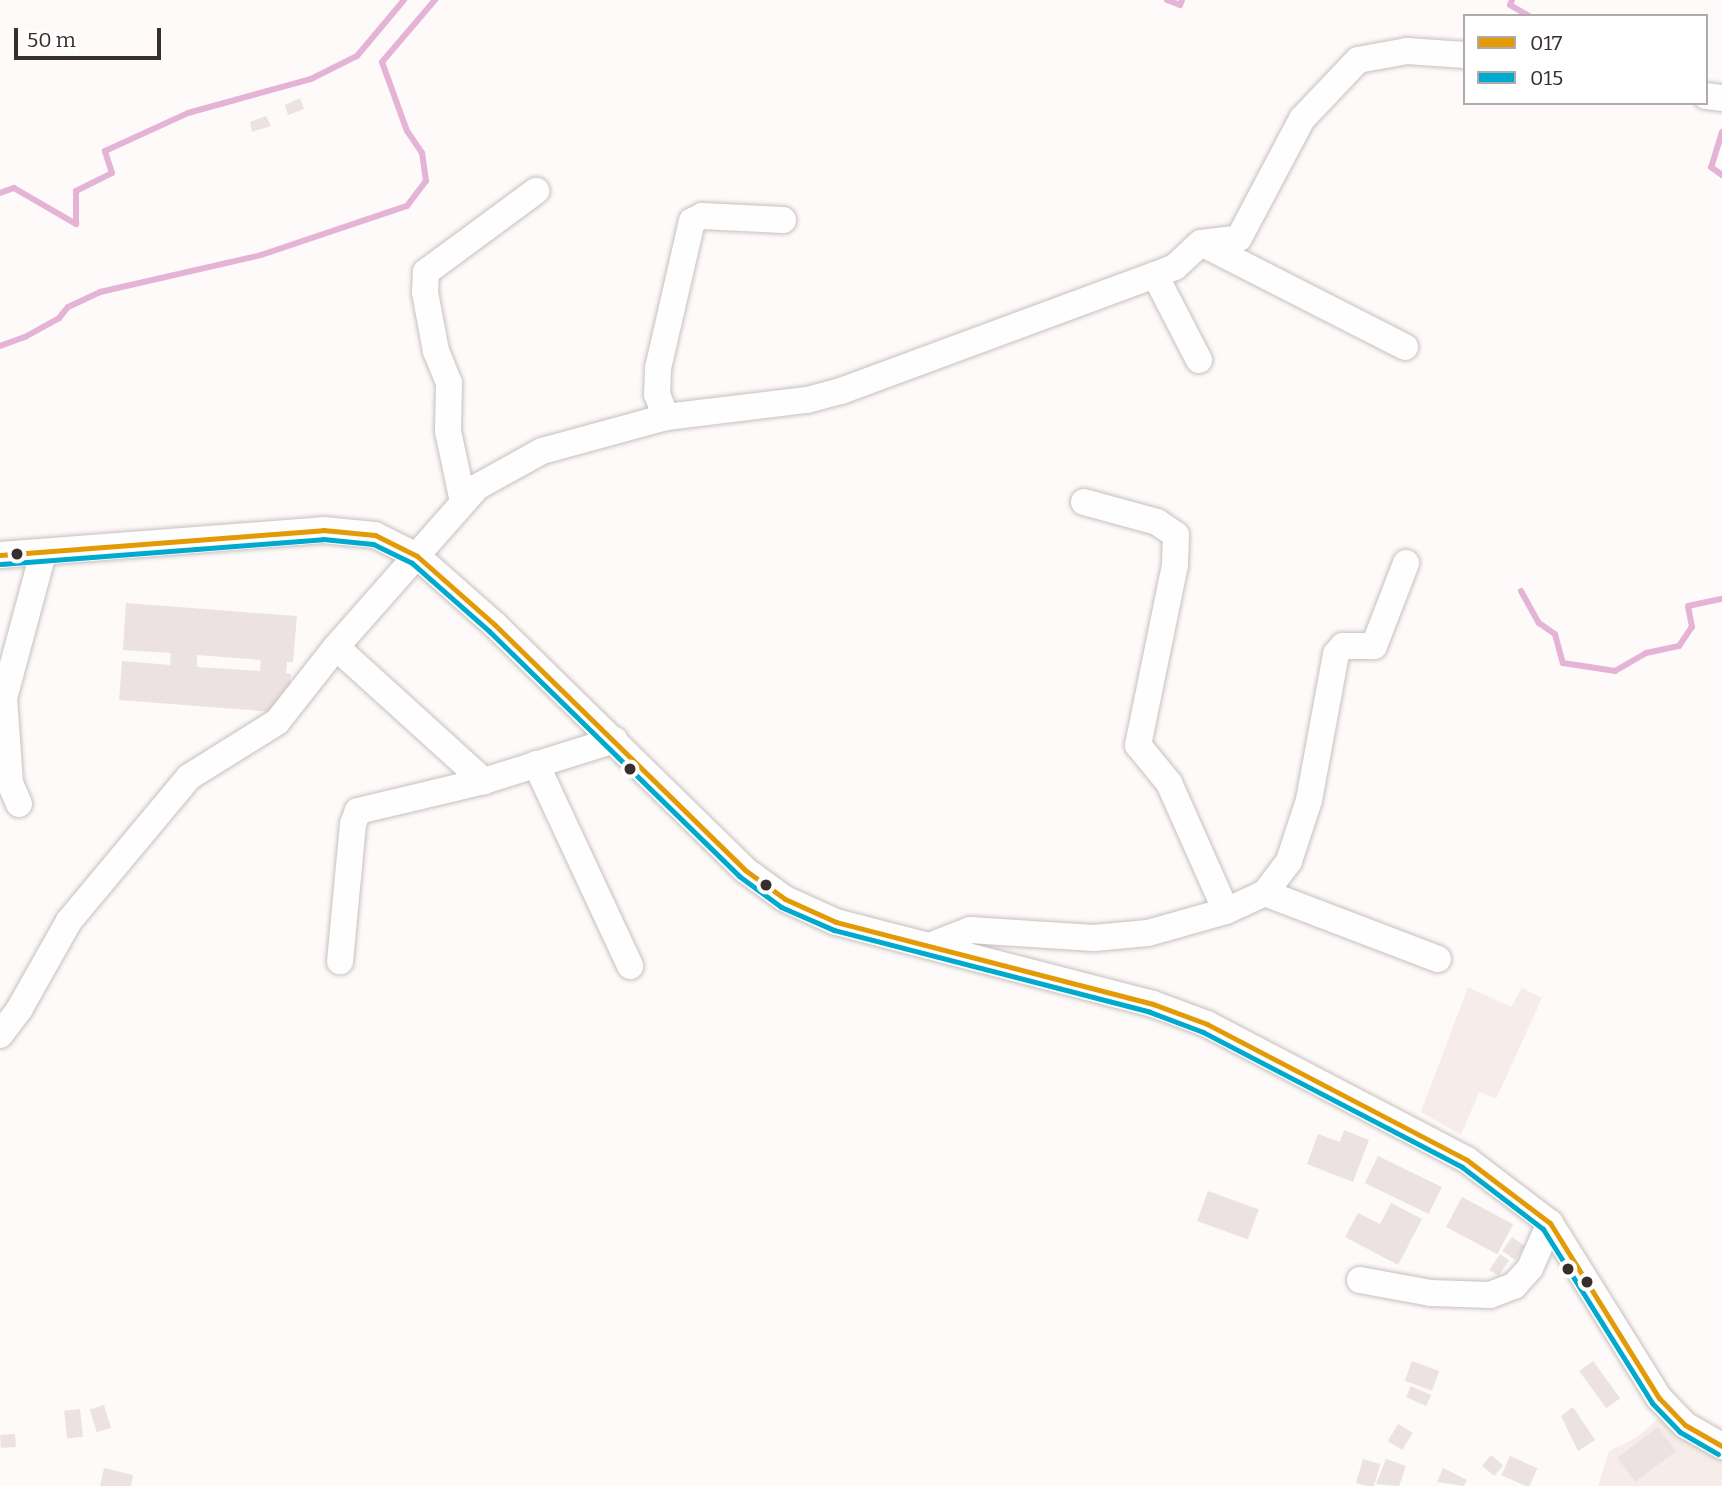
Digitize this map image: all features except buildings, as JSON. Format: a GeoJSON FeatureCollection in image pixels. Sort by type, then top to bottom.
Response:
{"type":"FeatureCollection","features":[{"type":"Feature","properties":{"kind":"street"},"geometry":{"type":"LineString","coordinates":[[0,1035],[20,1009],[69,922],[173,796],[190,777],[277,722],[336,647],[477,487],[542,451],[666,416],[807,400],[841,391],[1175,267],[1201,243],[1239,238],[1302,119],[1358,60],[1407,51],[1463,55]]}},
{"type":"Feature","properties":{"kind":"street"},"geometry":{"type":"LineString","coordinates":[[463,502],[448,431],[449,383],[436,351],[425,292],[426,272],[536,191]]}},
{"type":"Feature","properties":{"kind":"street"},"geometry":{"type":"LineString","coordinates":[[666,416],[657,394],[658,368],[692,221],[702,216],[783,220]]}},
{"type":"Feature","properties":{"kind":"street"},"geometry":{"type":"LineString","coordinates":[[1201,243],[1405,348]]}},
{"type":"Feature","properties":{"kind":"street"},"geometry":{"type":"LineString","coordinates":[[1155,275],[1199,360]]}},
{"type":"Feature","properties":{"kind":"street"},"geometry":{"type":"LineString","coordinates":[[1084,502],[1157,522],[1176,535],[1175,565],[1138,745],[1169,783],[1226,911]]}},
{"type":"Feature","properties":{"kind":"street"},"geometry":{"type":"LineString","coordinates":[[0,555],[323,530],[375,535],[416,556],[615,740],[764,885],[836,922],[1153,1004],[1207,1024],[1467,1160],[1550,1223],[1659,1398],[1685,1425],[1722,1446]]}},
{"type":"Feature","properties":{"kind":"street"},"geometry":{"type":"LineString","coordinates":[[19,804],[10,783],[4,698],[43,553]]}},
{"type":"Feature","properties":{"kind":"street"},"geometry":{"type":"LineString","coordinates":[[929,946],[970,930],[1122,937],[1226,911],[1265,893],[1289,861],[1309,800],[1336,654],[1343,646],[1374,646],[1406,563]]}},
{"type":"Feature","properties":{"kind":"street"},"geometry":{"type":"LineString","coordinates":[[336,647],[484,780]]}},
{"type":"Feature","properties":{"kind":"street"},"geometry":{"type":"LineString","coordinates":[[340,961],[353,824],[358,811],[484,780],[615,740]]}},
{"type":"Feature","properties":{"kind":"street"},"geometry":{"type":"LineString","coordinates":[[536,764],[630,966]]}},
{"type":"Feature","properties":{"kind":"street"},"geometry":{"type":"LineString","coordinates":[[1265,893],[1438,959]]}},
{"type":"Feature","properties":{"kind":"street"},"geometry":{"type":"LineString","coordinates":[[1360,1280],[1431,1293],[1490,1295],[1514,1286],[1530,1268],[1550,1223]]}},
{"type":"Feature","properties":{"kind":"shaded area"},"geometry":{"type":"Polygon","coordinates":[[[1468,987],[1511,1007],[1522,988],[1542,998],[1496,1099],[1479,1092],[1461,1135],[1421,1112],[1468,987]]]}},
{"type":"Feature","properties":{"kind":"shaded area"},"geometry":{"type":"Polygon","coordinates":[[[1658,1419],[1722,1448],[1722,1486],[1598,1486],[1609,1451],[1636,1438],[1658,1419]]]}},
{"type":"Feature","properties":{"kind":"waterway"},"geometry":{"type":"LineString","coordinates":[[0,193],[14,188],[76,224],[76,191],[112,173],[105,151],[188,113],[311,79],[357,56],[404,0]]}},
{"type":"Feature","properties":{"kind":"waterway"},"geometry":{"type":"LineString","coordinates":[[0,346],[25,337],[59,318],[68,307],[100,292],[261,255],[407,206],[426,181],[422,153],[407,131],[382,62],[435,0]]}},
{"type":"Feature","properties":{"kind":"waterway"},"geometry":{"type":"LineString","coordinates":[[1167,0],[1180,5],[1182,0]]}},
{"type":"Feature","properties":{"kind":"waterway"},"geometry":{"type":"LineString","coordinates":[[1512,0],[1510,5],[1526,14]]}},
{"type":"Feature","properties":{"kind":"waterway"},"geometry":{"type":"LineString","coordinates":[[1722,132],[1711,167],[1722,175]]}},
{"type":"Feature","properties":{"kind":"waterway"},"geometry":{"type":"LineString","coordinates":[[1521,591],[1539,623],[1555,634],[1563,663],[1615,671],[1646,653],[1679,646],[1692,627],[1688,606],[1722,599]]}},
{"type":"Feature","properties":{"kind":"transit line","name":"017"},"geometry":{"type":"LineString","coordinates":[[0,555],[323,530],[375,535],[417,556],[495,625],[745,870],[785,899],[836,922],[1153,1004],[1207,1024],[1467,1160],[1550,1223],[1659,1398],[1685,1425],[1722,1446]]}},
{"type":"Feature","properties":{"kind":"transit line","name":"015"},"geometry":{"type":"LineString","coordinates":[[1,564],[323,539],[373,544],[412,563],[489,631],[739,876],[781,907],[834,930],[1150,1012],[1203,1032],[1462,1167],[1543,1229],[1652,1403],[1680,1432],[1718,1454]]}}]}
